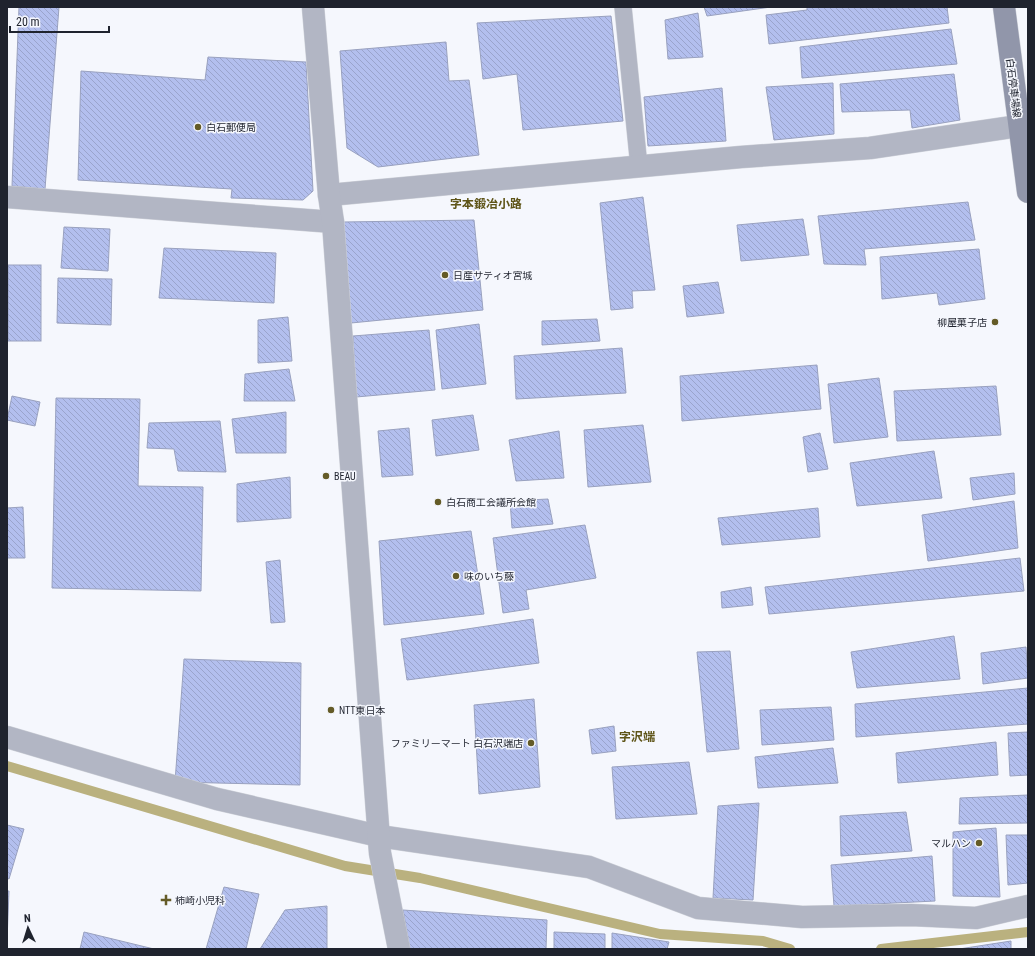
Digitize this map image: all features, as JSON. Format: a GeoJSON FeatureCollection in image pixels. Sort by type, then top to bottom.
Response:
{"type":"FeatureCollection","features":[{"type":"Feature","properties":{"kind":"main road","name":"白石停車場線"},"geometry":{"type":"LineString","coordinates":[[1004,7],[1023,125],[1028,192]]}},
{"type":"Feature","properties":{"kind":"street"},"geometry":{"type":"LineString","coordinates":[[313,7],[329,195],[333,222],[379,844],[384,884],[398,949]]}},
{"type":"Feature","properties":{"kind":"street"},"geometry":{"type":"LineString","coordinates":[[329,195],[870,148],[1023,125]]}},
{"type":"Feature","properties":{"kind":"street"},"geometry":{"type":"LineString","coordinates":[[7,197],[333,222]]}},
{"type":"Feature","properties":{"kind":"street"},"geometry":{"type":"LineString","coordinates":[[7,738],[379,844],[589,867],[698,908],[802,917],[911,915],[976,918],[1028,906]]}},
{"type":"Feature","properties":{"kind":"lane"},"geometry":{"type":"LineString","coordinates":[[623,7],[639,167]]}},
{"type":"Feature","properties":{"kind":"building"},"geometry":{"type":"Polygon","coordinates":[[[19,7],[59,7],[45,189],[12,186],[19,7]]]}},
{"type":"Feature","properties":{"kind":"building"},"geometry":{"type":"Polygon","coordinates":[[[704,7],[771,7],[707,16],[704,7]]]}},
{"type":"Feature","properties":{"kind":"building"},"geometry":{"type":"Polygon","coordinates":[[[807,7],[947,7],[949,23],[769,44],[766,15],[807,10],[807,7]]]}},
{"type":"Feature","properties":{"kind":"building"},"geometry":{"type":"Polygon","coordinates":[[[698,13],[703,57],[668,59],[665,20],[698,13]]]}},
{"type":"Feature","properties":{"kind":"building"},"geometry":{"type":"Polygon","coordinates":[[[611,16],[623,121],[523,130],[517,74],[483,79],[477,23],[611,16]]]}},
{"type":"Feature","properties":{"kind":"building"},"geometry":{"type":"Polygon","coordinates":[[[951,29],[957,64],[802,78],[800,47],[951,29]]]}},
{"type":"Feature","properties":{"kind":"building"},"geometry":{"type":"Polygon","coordinates":[[[446,42],[449,81],[469,80],[479,155],[378,167],[347,148],[340,51],[446,42]]]}},
{"type":"Feature","properties":{"kind":"building"},"geometry":{"type":"Polygon","coordinates":[[[208,57],[306,62],[313,191],[303,200],[231,198],[232,189],[78,180],[81,71],[205,80],[208,57]]]}},
{"type":"Feature","properties":{"kind":"building"},"geometry":{"type":"Polygon","coordinates":[[[954,74],[960,120],[912,128],[910,110],[842,112],[840,84],[954,74]]]}},
{"type":"Feature","properties":{"kind":"building"},"geometry":{"type":"Polygon","coordinates":[[[833,83],[834,134],[774,140],[766,87],[833,83]]]}},
{"type":"Feature","properties":{"kind":"building"},"geometry":{"type":"Polygon","coordinates":[[[722,88],[726,141],[648,146],[644,97],[722,88]]]}},
{"type":"Feature","properties":{"kind":"building"},"geometry":{"type":"Polygon","coordinates":[[[643,197],[655,290],[632,291],[633,308],[611,310],[600,203],[643,197]]]}},
{"type":"Feature","properties":{"kind":"building"},"geometry":{"type":"Polygon","coordinates":[[[968,202],[975,240],[864,249],[866,265],[824,264],[818,216],[968,202]]]}},
{"type":"Feature","properties":{"kind":"building"},"geometry":{"type":"Polygon","coordinates":[[[803,219],[809,255],[741,261],[737,225],[803,219]]]}},
{"type":"Feature","properties":{"kind":"building"},"geometry":{"type":"Polygon","coordinates":[[[474,220],[483,310],[351,323],[343,222],[474,220]]]}},
{"type":"Feature","properties":{"kind":"building"},"geometry":{"type":"Polygon","coordinates":[[[64,227],[110,229],[108,271],[61,268],[64,227]]]}},
{"type":"Feature","properties":{"kind":"building"},"geometry":{"type":"Polygon","coordinates":[[[164,248],[276,253],[274,303],[159,298],[164,248]]]}},
{"type":"Feature","properties":{"kind":"building"},"geometry":{"type":"Polygon","coordinates":[[[979,249],[985,299],[939,305],[937,293],[882,299],[880,257],[979,249]]]}},
{"type":"Feature","properties":{"kind":"building"},"geometry":{"type":"Polygon","coordinates":[[[8,265],[41,265],[41,341],[8,341],[8,265]]]}},
{"type":"Feature","properties":{"kind":"building"},"geometry":{"type":"Polygon","coordinates":[[[58,278],[112,279],[111,325],[57,323],[58,278]]]}},
{"type":"Feature","properties":{"kind":"building"},"geometry":{"type":"Polygon","coordinates":[[[718,282],[724,313],[687,317],[683,286],[718,282]]]}},
{"type":"Feature","properties":{"kind":"building"},"geometry":{"type":"Polygon","coordinates":[[[288,317],[292,361],[258,363],[258,320],[288,317]]]}},
{"type":"Feature","properties":{"kind":"building"},"geometry":{"type":"Polygon","coordinates":[[[597,319],[600,341],[542,345],[542,321],[597,319]]]}},
{"type":"Feature","properties":{"kind":"building"},"geometry":{"type":"Polygon","coordinates":[[[479,324],[486,384],[442,389],[436,330],[479,324]]]}},
{"type":"Feature","properties":{"kind":"building"},"geometry":{"type":"Polygon","coordinates":[[[429,330],[435,390],[356,397],[353,336],[429,330]]]}},
{"type":"Feature","properties":{"kind":"building"},"geometry":{"type":"Polygon","coordinates":[[[622,348],[626,393],[516,399],[514,356],[622,348]]]}},
{"type":"Feature","properties":{"kind":"building"},"geometry":{"type":"Polygon","coordinates":[[[817,365],[821,409],[682,421],[680,376],[817,365]]]}},
{"type":"Feature","properties":{"kind":"building"},"geometry":{"type":"Polygon","coordinates":[[[289,369],[295,401],[244,401],[245,374],[289,369]]]}},
{"type":"Feature","properties":{"kind":"building"},"geometry":{"type":"Polygon","coordinates":[[[879,378],[888,437],[834,443],[828,384],[879,378]]]}},
{"type":"Feature","properties":{"kind":"building"},"geometry":{"type":"Polygon","coordinates":[[[996,386],[1001,435],[897,441],[894,391],[996,386]]]}},
{"type":"Feature","properties":{"kind":"building"},"geometry":{"type":"Polygon","coordinates":[[[12,396],[40,402],[35,426],[7,420],[12,396]]]}},
{"type":"Feature","properties":{"kind":"building"},"geometry":{"type":"Polygon","coordinates":[[[56,398],[140,399],[138,486],[203,487],[201,591],[52,588],[56,398]]]}},
{"type":"Feature","properties":{"kind":"building"},"geometry":{"type":"Polygon","coordinates":[[[286,412],[286,453],[236,453],[232,419],[286,412]]]}},
{"type":"Feature","properties":{"kind":"building"},"geometry":{"type":"Polygon","coordinates":[[[473,415],[479,450],[436,456],[432,420],[473,415]]]}},
{"type":"Feature","properties":{"kind":"building"},"geometry":{"type":"Polygon","coordinates":[[[220,421],[226,472],[178,471],[174,449],[147,448],[149,423],[220,421]]]}},
{"type":"Feature","properties":{"kind":"building"},"geometry":{"type":"Polygon","coordinates":[[[643,425],[651,482],[588,487],[584,430],[643,425]]]}},
{"type":"Feature","properties":{"kind":"building"},"geometry":{"type":"Polygon","coordinates":[[[409,428],[413,475],[382,477],[378,431],[409,428]]]}},
{"type":"Feature","properties":{"kind":"building"},"geometry":{"type":"Polygon","coordinates":[[[559,431],[564,478],[516,481],[509,440],[559,431]]]}},
{"type":"Feature","properties":{"kind":"building"},"geometry":{"type":"Polygon","coordinates":[[[820,433],[828,469],[808,472],[803,437],[820,433]]]}},
{"type":"Feature","properties":{"kind":"building"},"geometry":{"type":"Polygon","coordinates":[[[934,451],[942,498],[857,506],[850,463],[934,451]]]}},
{"type":"Feature","properties":{"kind":"building"},"geometry":{"type":"Polygon","coordinates":[[[1014,473],[1015,494],[973,500],[970,478],[1014,473]]]}},
{"type":"Feature","properties":{"kind":"building"},"geometry":{"type":"Polygon","coordinates":[[[290,477],[291,518],[237,522],[237,484],[290,477]]]}},
{"type":"Feature","properties":{"kind":"building"},"geometry":{"type":"Polygon","coordinates":[[[548,499],[553,524],[512,528],[510,501],[548,499]]]}},
{"type":"Feature","properties":{"kind":"building"},"geometry":{"type":"Polygon","coordinates":[[[1014,501],[1018,548],[928,561],[922,515],[1014,501]]]}},
{"type":"Feature","properties":{"kind":"building"},"geometry":{"type":"Polygon","coordinates":[[[23,507],[25,558],[7,558],[7,508],[23,507]]]}},
{"type":"Feature","properties":{"kind":"building"},"geometry":{"type":"Polygon","coordinates":[[[818,508],[820,537],[722,545],[718,518],[818,508]]]}},
{"type":"Feature","properties":{"kind":"building"},"geometry":{"type":"Polygon","coordinates":[[[585,525],[596,578],[526,590],[529,609],[503,613],[493,538],[585,525]]]}},
{"type":"Feature","properties":{"kind":"building"},"geometry":{"type":"Polygon","coordinates":[[[471,531],[484,614],[384,625],[379,541],[471,531]]]}},
{"type":"Feature","properties":{"kind":"building"},"geometry":{"type":"Polygon","coordinates":[[[1020,558],[1024,591],[769,614],[765,587],[1020,558]]]}},
{"type":"Feature","properties":{"kind":"building"},"geometry":{"type":"Polygon","coordinates":[[[280,560],[285,622],[271,623],[266,562],[280,560]]]}},
{"type":"Feature","properties":{"kind":"building"},"geometry":{"type":"Polygon","coordinates":[[[751,587],[753,605],[722,608],[721,592],[751,587]]]}},
{"type":"Feature","properties":{"kind":"building"},"geometry":{"type":"Polygon","coordinates":[[[533,619],[539,663],[407,680],[401,639],[533,619]]]}},
{"type":"Feature","properties":{"kind":"building"},"geometry":{"type":"Polygon","coordinates":[[[954,636],[960,679],[857,688],[851,652],[954,636]]]}},
{"type":"Feature","properties":{"kind":"building"},"geometry":{"type":"Polygon","coordinates":[[[1026,647],[1028,678],[983,684],[981,653],[1026,647]]]}},
{"type":"Feature","properties":{"kind":"building"},"geometry":{"type":"Polygon","coordinates":[[[730,651],[739,749],[707,752],[697,652],[730,651]]]}},
{"type":"Feature","properties":{"kind":"building"},"geometry":{"type":"Polygon","coordinates":[[[184,659],[301,663],[300,785],[175,782],[184,659]]]}},
{"type":"Feature","properties":{"kind":"building"},"geometry":{"type":"Polygon","coordinates":[[[1028,688],[1028,724],[856,737],[855,704],[1028,688]]]}},
{"type":"Feature","properties":{"kind":"building"},"geometry":{"type":"Polygon","coordinates":[[[534,699],[540,787],[479,794],[474,705],[534,699]]]}},
{"type":"Feature","properties":{"kind":"building"},"geometry":{"type":"Polygon","coordinates":[[[831,707],[834,740],[762,745],[760,710],[831,707]]]}},
{"type":"Feature","properties":{"kind":"building"},"geometry":{"type":"Polygon","coordinates":[[[614,726],[616,751],[592,754],[589,730],[614,726]]]}},
{"type":"Feature","properties":{"kind":"building"},"geometry":{"type":"Polygon","coordinates":[[[1028,732],[1028,775],[1010,776],[1008,733],[1028,732]]]}},
{"type":"Feature","properties":{"kind":"building"},"geometry":{"type":"Polygon","coordinates":[[[996,742],[998,775],[898,783],[896,753],[996,742]]]}},
{"type":"Feature","properties":{"kind":"building"},"geometry":{"type":"Polygon","coordinates":[[[833,748],[838,783],[758,788],[755,757],[833,748]]]}},
{"type":"Feature","properties":{"kind":"building"},"geometry":{"type":"Polygon","coordinates":[[[689,762],[697,814],[616,819],[612,767],[689,762]]]}},
{"type":"Feature","properties":{"kind":"building"},"geometry":{"type":"Polygon","coordinates":[[[1028,795],[1028,823],[959,824],[960,798],[1028,795]]]}},
{"type":"Feature","properties":{"kind":"building"},"geometry":{"type":"Polygon","coordinates":[[[759,803],[753,900],[713,898],[718,806],[759,803]]]}},
{"type":"Feature","properties":{"kind":"building"},"geometry":{"type":"Polygon","coordinates":[[[906,812],[912,851],[841,856],[840,816],[906,812]]]}},
{"type":"Feature","properties":{"kind":"building"},"geometry":{"type":"Polygon","coordinates":[[[7,825],[24,829],[9,879],[7,878],[7,825]]]}},
{"type":"Feature","properties":{"kind":"building"},"geometry":{"type":"Polygon","coordinates":[[[996,828],[1000,897],[953,896],[953,832],[996,828]]]}},
{"type":"Feature","properties":{"kind":"building"},"geometry":{"type":"Polygon","coordinates":[[[1006,835],[1028,835],[1028,883],[1008,885],[1006,835]]]}},
{"type":"Feature","properties":{"kind":"building"},"geometry":{"type":"Polygon","coordinates":[[[932,856],[935,901],[834,906],[831,865],[932,856]]]}},
{"type":"Feature","properties":{"kind":"building"},"geometry":{"type":"Polygon","coordinates":[[[224,887],[259,894],[246,949],[206,949],[224,887]]]}},
{"type":"Feature","properties":{"kind":"building"},"geometry":{"type":"Polygon","coordinates":[[[7,891],[9,891],[7,941],[7,891]]]}},
{"type":"Feature","properties":{"kind":"building"},"geometry":{"type":"Polygon","coordinates":[[[327,906],[327,949],[260,949],[285,910],[327,906]]]}},
{"type":"Feature","properties":{"kind":"building"},"geometry":{"type":"Polygon","coordinates":[[[403,910],[547,920],[546,949],[410,949],[403,910]]]}},
{"type":"Feature","properties":{"kind":"building"},"geometry":{"type":"Polygon","coordinates":[[[84,932],[154,949],[80,949],[84,932]]]}},
{"type":"Feature","properties":{"kind":"building"},"geometry":{"type":"Polygon","coordinates":[[[554,932],[605,934],[605,949],[554,949],[554,932]]]}},
{"type":"Feature","properties":{"kind":"building"},"geometry":{"type":"Polygon","coordinates":[[[612,933],[669,942],[667,949],[612,949],[612,933]]]}},
{"type":"Feature","properties":{"kind":"building"},"geometry":{"type":"Polygon","coordinates":[[[1011,941],[1011,949],[959,949],[1011,941]]]}},
{"type":"Feature","properties":{"kind":"waterway"},"geometry":{"type":"LineString","coordinates":[[7,766],[345,866],[420,878],[660,934],[763,941],[790,949]]}},
{"type":"Feature","properties":{"kind":"waterway"},"geometry":{"type":"LineString","coordinates":[[881,949],[1028,932]]}},
{"type":"Feature","properties":{"kind":"place","name":"白石郵便局"},"geometry":{"type":"Point","coordinates":[198,127]}},
{"type":"Feature","properties":{"kind":"place","name":"日産サティオ宮城"},"geometry":{"type":"Point","coordinates":[445,275]}},
{"type":"Feature","properties":{"kind":"place","name":"柳屋菓子店"},"geometry":{"type":"Point","coordinates":[995,322]}},
{"type":"Feature","properties":{"kind":"place","name":"BEAU"},"geometry":{"type":"Point","coordinates":[326,476]}},
{"type":"Feature","properties":{"kind":"place","name":"白石商工会議所会館"},"geometry":{"type":"Point","coordinates":[438,502]}},
{"type":"Feature","properties":{"kind":"place","name":"味のいち藤"},"geometry":{"type":"Point","coordinates":[456,576]}},
{"type":"Feature","properties":{"kind":"place","name":"NTT東日本"},"geometry":{"type":"Point","coordinates":[331,710]}},
{"type":"Feature","properties":{"kind":"place","name":"ファミリーマート 白石沢端店"},"geometry":{"type":"Point","coordinates":[531,743]}},
{"type":"Feature","properties":{"kind":"place","name":"マルハン"},"geometry":{"type":"Point","coordinates":[979,843]}},
{"type":"Feature","properties":{"kind":"place","name":"柿崎小児科"},"geometry":{"type":"Point","coordinates":[166,900]}},
{"type":"Feature","properties":{"kind":"district","name":"字本鍛冶小路"},"geometry":{"type":"Point","coordinates":[486,204]}},
{"type":"Feature","properties":{"kind":"district","name":"字沢端"},"geometry":{"type":"Point","coordinates":[637,737]}}]}
